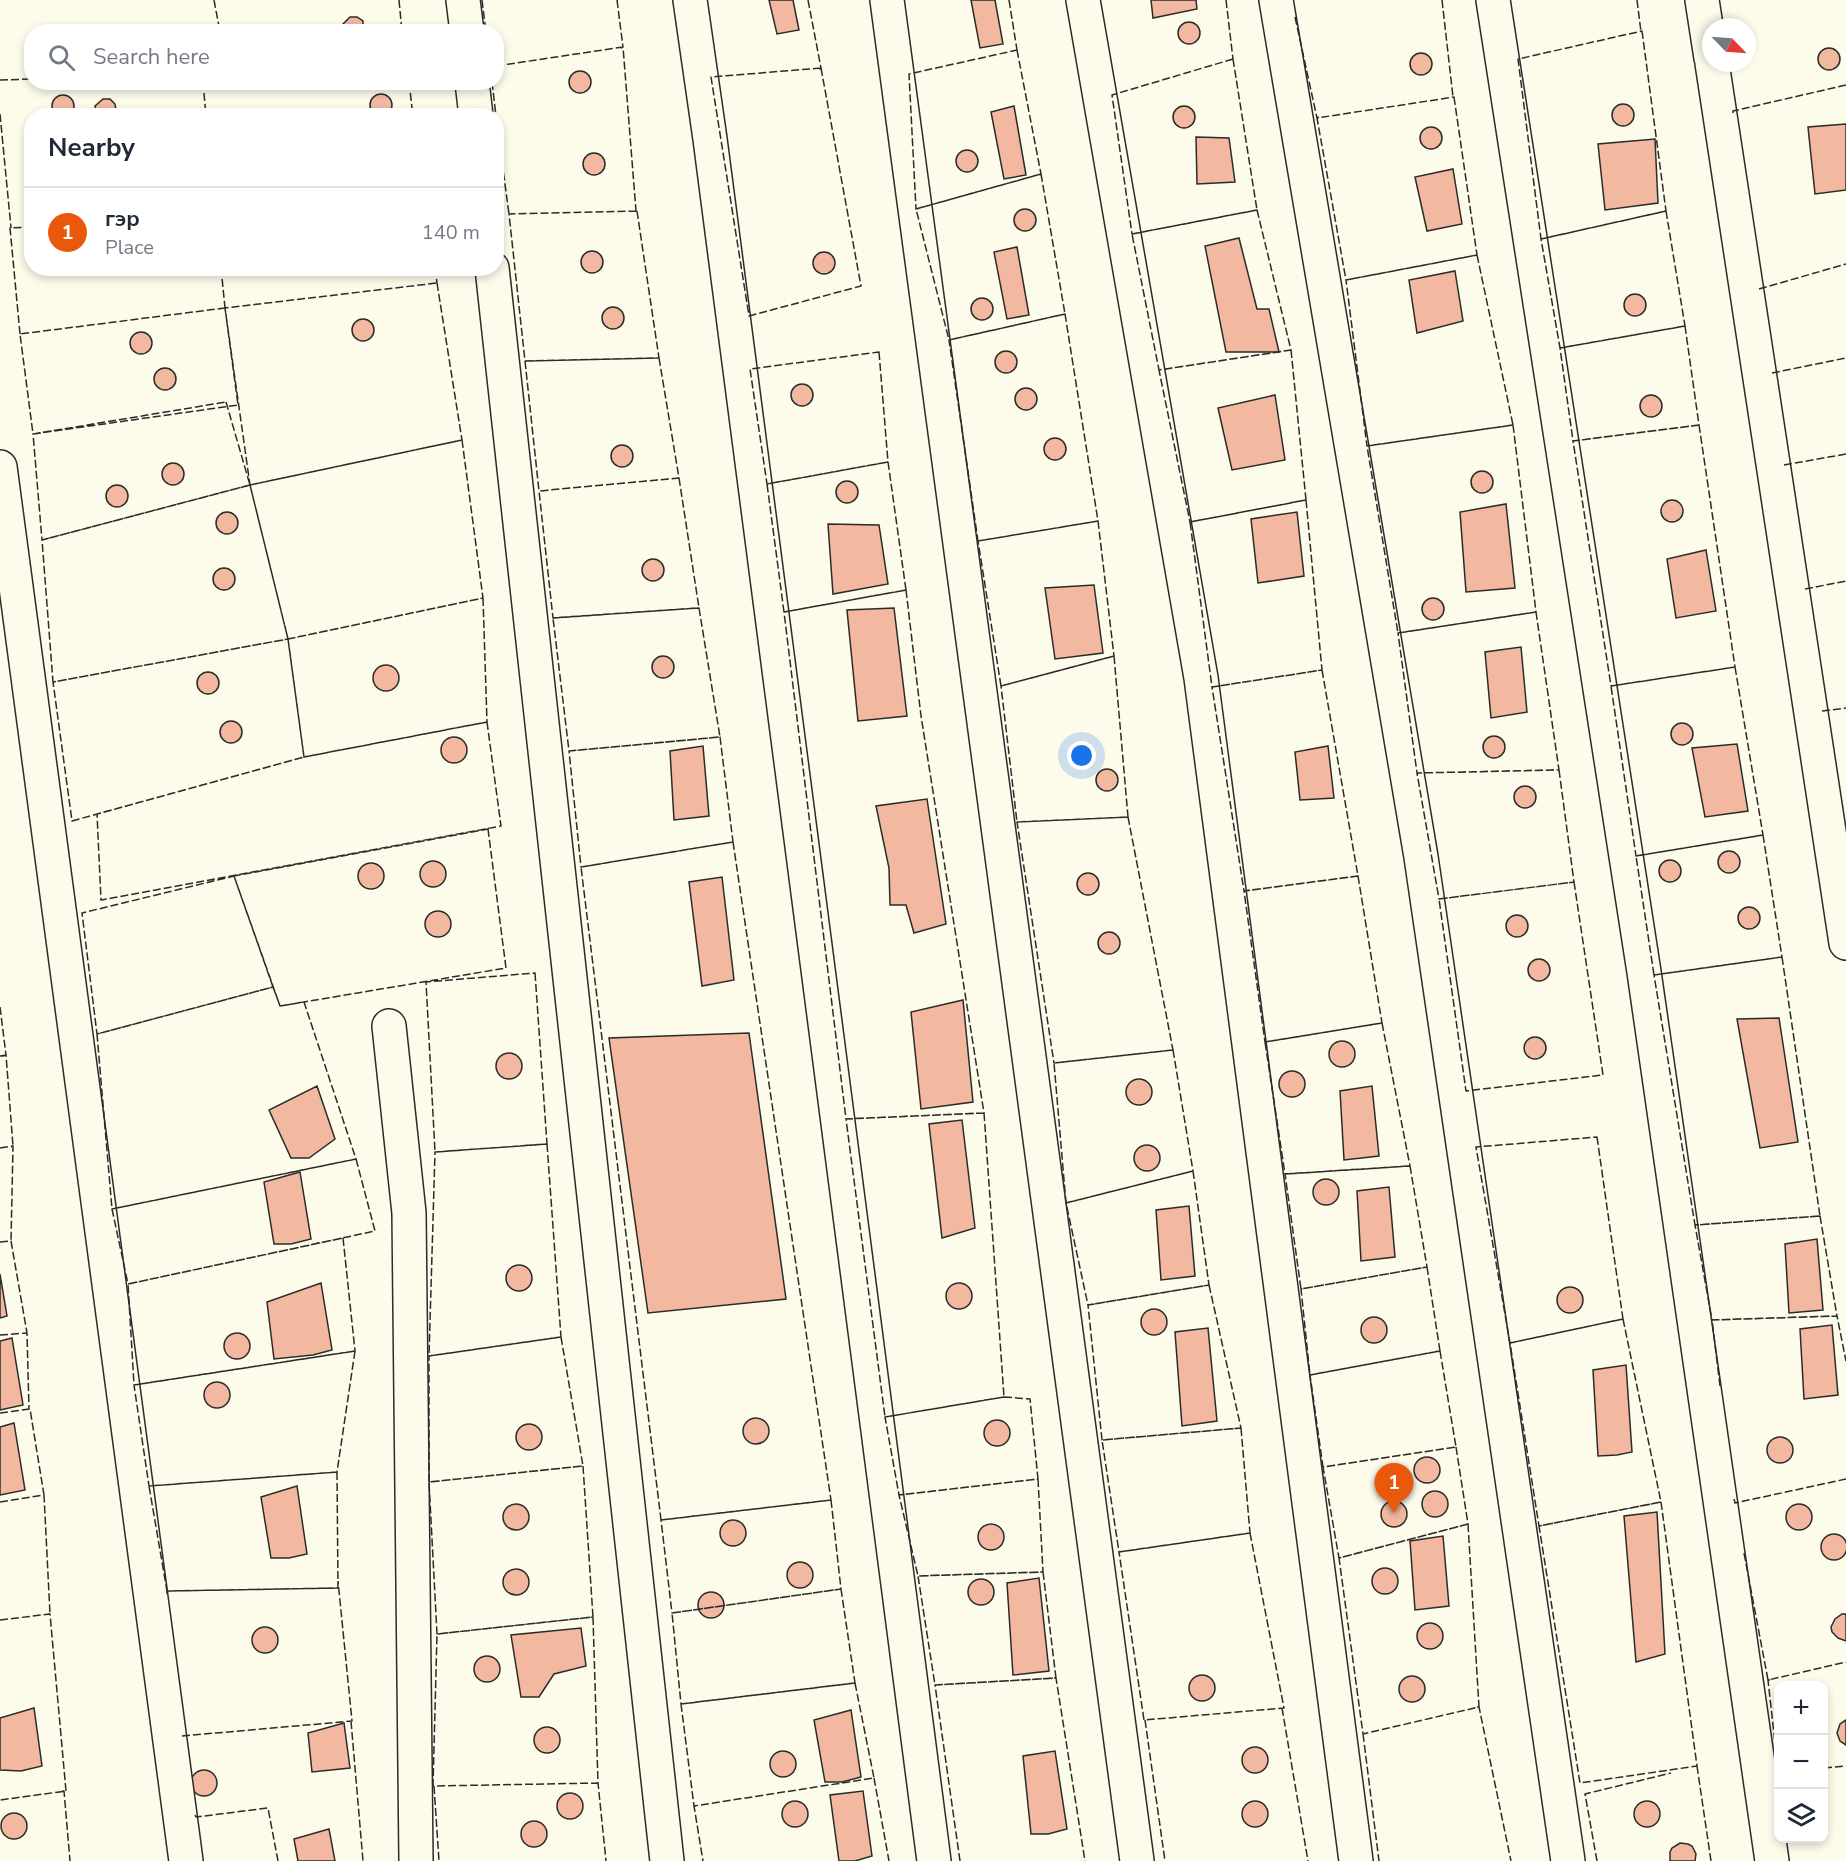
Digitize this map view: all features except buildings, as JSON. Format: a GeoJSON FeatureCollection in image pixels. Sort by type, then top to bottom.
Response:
{"type":"FeatureCollection","features":[{"type":"Feature","properties":{"kind":"street"},"geometry":{"type":"LineString","coordinates":[[463,0],[466,24]]}},
{"type":"Feature","properties":{"kind":"street"},"geometry":{"type":"LineString","coordinates":[[690,0],[712,151],[934,1861]]}},
{"type":"Feature","properties":{"kind":"street"},"geometry":{"type":"LineString","coordinates":[[887,0],[1137,1861]]}},
{"type":"Feature","properties":{"kind":"street"},"geometry":{"type":"LineString","coordinates":[[1083,0],[1201,678],[1356,1861]]}},
{"type":"Feature","properties":{"kind":"street"},"geometry":{"type":"LineString","coordinates":[[1276,0],[1421,857],[1568,1861]]}},
{"type":"Feature","properties":{"kind":"street"},"geometry":{"type":"LineString","coordinates":[[1493,0],[1644,972],[1772,1861]]}},
{"type":"Feature","properties":{"kind":"street"},"geometry":{"type":"LineString","coordinates":[[1702,0],[1705,18]]}},
{"type":"Feature","properties":{"kind":"street"},"geometry":{"type":"LineString","coordinates":[[1713,72],[1846,943]]}},
{"type":"Feature","properties":{"kind":"street"},"geometry":{"type":"LineString","coordinates":[[473,90],[475,108]]}},
{"type":"Feature","properties":{"kind":"street"},"geometry":{"type":"LineString","coordinates":[[493,276],[667,1861]]}},
{"type":"Feature","properties":{"kind":"street"},"geometry":{"type":"LineString","coordinates":[[0,467],[186,1861]]}},
{"type":"Feature","properties":{"kind":"street"},"geometry":{"type":"LineString","coordinates":[[389,1026],[409,1213],[416,1861]]}},
{"type":"Feature","properties":{"kind":"fence"},"geometry":{"type":"LineString","coordinates":[[214,0],[218,24]]}},
{"type":"Feature","properties":{"kind":"fence"},"geometry":{"type":"LineString","coordinates":[[399,0],[401,24]]}},
{"type":"Feature","properties":{"kind":"fence"},"geometry":{"type":"LineString","coordinates":[[482,0],[485,24]]}},
{"type":"Feature","properties":{"kind":"fence"},"geometry":{"type":"LineString","coordinates":[[617,0],[623,47],[621,48]]}},
{"type":"Feature","properties":{"kind":"fence"},"geometry":{"type":"LineString","coordinates":[[808,0],[821,68],[819,69]]}},
{"type":"Feature","properties":{"kind":"fence"},"geometry":{"type":"LineString","coordinates":[[1009,0],[1017,50]]}},
{"type":"Feature","properties":{"kind":"fence"},"geometry":{"type":"LineString","coordinates":[[1226,0],[1233,59]]}},
{"type":"Feature","properties":{"kind":"fence"},"geometry":{"type":"LineString","coordinates":[[1442,0],[1453,97]]}},
{"type":"Feature","properties":{"kind":"fence"},"geometry":{"type":"LineString","coordinates":[[1637,0],[1641,32]]}},
{"type":"Feature","properties":{"kind":"fence"},"geometry":{"type":"LineString","coordinates":[[1295,17],[1317,118],[1319,117]]}},
{"type":"Feature","properties":{"kind":"fence"},"geometry":{"type":"LineString","coordinates":[[1642,31],[1666,211],[1541,239],[1518,59],[1642,31]]}},
{"type":"Feature","properties":{"kind":"fence"},"geometry":{"type":"LineString","coordinates":[[504,65],[623,47],[636,211]]}},
{"type":"Feature","properties":{"kind":"fence"},"geometry":{"type":"LineString","coordinates":[[1017,50],[1041,174],[916,209],[909,74],[1017,50]]}},
{"type":"Feature","properties":{"kind":"fence"},"geometry":{"type":"LineString","coordinates":[[1233,59],[1257,210],[1132,234],[1112,95],[1233,59]]}},
{"type":"Feature","properties":{"kind":"fence"},"geometry":{"type":"LineString","coordinates":[[821,68],[861,286],[749,316],[711,77],[821,68]]}},
{"type":"Feature","properties":{"kind":"fence"},"geometry":{"type":"LineString","coordinates":[[0,80],[24,79]]}},
{"type":"Feature","properties":{"kind":"fence"},"geometry":{"type":"LineString","coordinates":[[1733,113],[1733,111],[1846,85]]}},
{"type":"Feature","properties":{"kind":"fence"},"geometry":{"type":"LineString","coordinates":[[204,90],[205,108]]}},
{"type":"Feature","properties":{"kind":"fence"},"geometry":{"type":"LineString","coordinates":[[410,90],[412,108]]}},
{"type":"Feature","properties":{"kind":"fence"},"geometry":{"type":"LineString","coordinates":[[493,90],[495,108]]}},
{"type":"Feature","properties":{"kind":"fence"},"geometry":{"type":"LineString","coordinates":[[1454,97],[1477,255],[1346,280],[1317,118],[1454,97]]}},
{"type":"Feature","properties":{"kind":"fence"},"geometry":{"type":"LineString","coordinates":[[0,114],[11,228]]}},
{"type":"Feature","properties":{"kind":"fence"},"geometry":{"type":"LineString","coordinates":[[1041,174],[1065,314],[949,340],[916,209],[1041,174]]}},
{"type":"Feature","properties":{"kind":"fence"},"geometry":{"type":"LineString","coordinates":[[504,177],[510,214]]}},
{"type":"Feature","properties":{"kind":"fence"},"geometry":{"type":"LineString","coordinates":[[1257,210],[1291,350],[1159,370],[1132,234],[1257,210]]}},
{"type":"Feature","properties":{"kind":"fence"},"geometry":{"type":"LineString","coordinates":[[637,211],[659,358],[525,361],[509,214],[637,211]]}},
{"type":"Feature","properties":{"kind":"fence"},"geometry":{"type":"LineString","coordinates":[[1666,211],[1685,326],[1560,348],[1541,239],[1666,211]]}},
{"type":"Feature","properties":{"kind":"fence"},"geometry":{"type":"LineString","coordinates":[[20,334],[10,228],[24,227]]}},
{"type":"Feature","properties":{"kind":"fence"},"geometry":{"type":"LineString","coordinates":[[1477,255],[1513,425],[1367,446],[1346,280],[1477,255]]}},
{"type":"Feature","properties":{"kind":"fence"},"geometry":{"type":"LineString","coordinates":[[1759,289],[1846,264]]}},
{"type":"Feature","properties":{"kind":"fence"},"geometry":{"type":"LineString","coordinates":[[222,276],[225,308],[222,308]]}},
{"type":"Feature","properties":{"kind":"fence"},"geometry":{"type":"LineString","coordinates":[[436,276],[437,283]]}},
{"type":"Feature","properties":{"kind":"fence"},"geometry":{"type":"LineString","coordinates":[[437,283],[462,440],[250,485],[225,308],[437,283]]}},
{"type":"Feature","properties":{"kind":"fence"},"geometry":{"type":"LineString","coordinates":[[225,308],[238,405],[33,434],[20,334],[225,308]]}},
{"type":"Feature","properties":{"kind":"fence"},"geometry":{"type":"LineString","coordinates":[[1065,314],[1098,521],[978,541],[949,340],[1065,314]]}},
{"type":"Feature","properties":{"kind":"fence"},"geometry":{"type":"LineString","coordinates":[[1685,326],[1699,425],[1573,441],[1560,348],[1685,326]]}},
{"type":"Feature","properties":{"kind":"fence"},"geometry":{"type":"LineString","coordinates":[[1291,350],[1306,500],[1190,522],[1159,370],[1291,350]]}},
{"type":"Feature","properties":{"kind":"fence"},"geometry":{"type":"LineString","coordinates":[[879,352],[888,462],[767,484],[750,369],[879,352]]}},
{"type":"Feature","properties":{"kind":"fence"},"geometry":{"type":"LineString","coordinates":[[659,358],[679,478],[539,491],[525,361],[659,358]]}},
{"type":"Feature","properties":{"kind":"fence"},"geometry":{"type":"LineString","coordinates":[[1772,373],[1846,358]]}},
{"type":"Feature","properties":{"kind":"fence"},"geometry":{"type":"LineString","coordinates":[[226,402],[250,485],[42,540],[33,434],[226,402]]}},
{"type":"Feature","properties":{"kind":"fence"},"geometry":{"type":"LineString","coordinates":[[1513,425],[1536,612],[1398,633],[1367,446],[1513,425]]}},
{"type":"Feature","properties":{"kind":"fence"},"geometry":{"type":"LineString","coordinates":[[1699,425],[1735,667],[1611,686],[1573,441],[1699,425]]}},
{"type":"Feature","properties":{"kind":"fence"},"geometry":{"type":"LineString","coordinates":[[462,440],[483,598],[288,639],[250,485],[462,440]]}},
{"type":"Feature","properties":{"kind":"fence"},"geometry":{"type":"LineString","coordinates":[[1784,465],[1846,454]]}},
{"type":"Feature","properties":{"kind":"fence"},"geometry":{"type":"LineString","coordinates":[[888,462],[906,590],[784,612],[767,484],[888,462]]}},
{"type":"Feature","properties":{"kind":"fence"},"geometry":{"type":"LineString","coordinates":[[679,478],[699,608],[553,618],[539,491],[679,478]]}},
{"type":"Feature","properties":{"kind":"fence"},"geometry":{"type":"LineString","coordinates":[[250,485],[288,639],[53,682],[42,540],[250,485]]}},
{"type":"Feature","properties":{"kind":"fence"},"geometry":{"type":"LineString","coordinates":[[1306,500],[1322,670],[1212,687],[1190,522],[1306,500]]}},
{"type":"Feature","properties":{"kind":"fence"},"geometry":{"type":"LineString","coordinates":[[1098,521],[1114,656],[1001,686],[978,541],[1098,521]]}},
{"type":"Feature","properties":{"kind":"fence"},"geometry":{"type":"LineString","coordinates":[[1805,589],[1846,581]]}},
{"type":"Feature","properties":{"kind":"fence"},"geometry":{"type":"LineString","coordinates":[[906,590],[921,716],[984,1113],[846,1119],[784,612],[906,590]]}},
{"type":"Feature","properties":{"kind":"fence"},"geometry":{"type":"LineString","coordinates":[[483,598],[487,722],[304,757],[288,639],[483,598]]}},
{"type":"Feature","properties":{"kind":"fence"},"geometry":{"type":"LineString","coordinates":[[699,608],[720,737],[569,751],[553,618],[699,608]]}},
{"type":"Feature","properties":{"kind":"fence"},"geometry":{"type":"LineString","coordinates":[[1536,612],[1559,770],[1417,773],[1398,633],[1536,612]]}},
{"type":"Feature","properties":{"kind":"fence"},"geometry":{"type":"LineString","coordinates":[[288,639],[304,757],[72,821],[53,682],[288,639]]}},
{"type":"Feature","properties":{"kind":"fence"},"geometry":{"type":"LineString","coordinates":[[1114,656],[1128,817],[1017,822],[1001,686],[1114,656]]}},
{"type":"Feature","properties":{"kind":"fence"},"geometry":{"type":"LineString","coordinates":[[1735,667],[1763,835],[1636,856],[1611,686],[1735,667]]}},
{"type":"Feature","properties":{"kind":"fence"},"geometry":{"type":"LineString","coordinates":[[1322,670],[1358,876],[1244,891],[1212,687],[1322,670]]}},
{"type":"Feature","properties":{"kind":"fence"},"geometry":{"type":"LineString","coordinates":[[1822,711],[1846,708]]}},
{"type":"Feature","properties":{"kind":"fence"},"geometry":{"type":"LineString","coordinates":[[487,722],[501,826],[101,900],[97,814],[304,757],[487,722]]}},
{"type":"Feature","properties":{"kind":"fence"},"geometry":{"type":"LineString","coordinates":[[720,737],[733,842],[581,867],[569,751],[720,737]]}},
{"type":"Feature","properties":{"kind":"fence"},"geometry":{"type":"LineString","coordinates":[[1559,770],[1574,882],[1439,899],[1417,773],[1559,770]]}},
{"type":"Feature","properties":{"kind":"fence"},"geometry":{"type":"LineString","coordinates":[[1128,817],[1173,1050],[1054,1063],[1017,822],[1128,817]]}},
{"type":"Feature","properties":{"kind":"fence"},"geometry":{"type":"LineString","coordinates":[[488,829],[506,968],[280,1006],[234,876],[488,829]]}},
{"type":"Feature","properties":{"kind":"fence"},"geometry":{"type":"LineString","coordinates":[[1763,835],[1782,957],[1654,975],[1636,856],[1763,835]]}},
{"type":"Feature","properties":{"kind":"fence"},"geometry":{"type":"LineString","coordinates":[[733,842],[831,1500],[661,1520],[581,867],[733,842]]}},
{"type":"Feature","properties":{"kind":"fence"},"geometry":{"type":"LineString","coordinates":[[234,876],[273,987],[97,1034],[82,913],[234,876]]}},
{"type":"Feature","properties":{"kind":"fence"},"geometry":{"type":"LineString","coordinates":[[1358,876],[1382,1023],[1265,1042],[1244,891],[1358,876]]}},
{"type":"Feature","properties":{"kind":"fence"},"geometry":{"type":"LineString","coordinates":[[1574,882],[1603,1075],[1466,1091],[1439,899],[1574,882]]}},
{"type":"Feature","properties":{"kind":"fence"},"geometry":{"type":"LineString","coordinates":[[1782,957],[1820,1216],[1695,1225],[1654,975],[1782,957]]}},
{"type":"Feature","properties":{"kind":"fence"},"geometry":{"type":"LineString","coordinates":[[535,973],[547,1144],[435,1152],[426,982],[535,973]]}},
{"type":"Feature","properties":{"kind":"fence"},"geometry":{"type":"LineString","coordinates":[[273,987],[280,1006],[304,1002],[356,1159],[112,1209],[97,1034],[273,987]]}},
{"type":"Feature","properties":{"kind":"fence"},"geometry":{"type":"LineString","coordinates":[[0,1007],[6,1055],[3,1056]]}},
{"type":"Feature","properties":{"kind":"fence"},"geometry":{"type":"LineString","coordinates":[[1382,1023],[1410,1166],[1285,1174],[1265,1042],[1382,1023]]}},
{"type":"Feature","properties":{"kind":"fence"},"geometry":{"type":"LineString","coordinates":[[1173,1050],[1193,1171],[1066,1203],[1054,1063],[1173,1050]]}},
{"type":"Feature","properties":{"kind":"fence"},"geometry":{"type":"LineString","coordinates":[[0,1056],[6,1055],[13,1146],[11,1147]]}},
{"type":"Feature","properties":{"kind":"fence"},"geometry":{"type":"LineString","coordinates":[[984,1113],[1004,1397],[885,1417],[846,1119],[984,1113]]}},
{"type":"Feature","properties":{"kind":"fence"},"geometry":{"type":"LineString","coordinates":[[1597,1137],[1623,1319],[1510,1343],[1476,1147],[1597,1137]]}},
{"type":"Feature","properties":{"kind":"fence"},"geometry":{"type":"LineString","coordinates":[[547,1144],[561,1337],[429,1356],[435,1152],[547,1144]]}},
{"type":"Feature","properties":{"kind":"fence"},"geometry":{"type":"LineString","coordinates":[[0,1148],[13,1146],[11,1241]]}},
{"type":"Feature","properties":{"kind":"fence"},"geometry":{"type":"LineString","coordinates":[[356,1159],[375,1231],[128,1284],[112,1209],[356,1159]]}},
{"type":"Feature","properties":{"kind":"fence"},"geometry":{"type":"LineString","coordinates":[[1410,1166],[1427,1267],[1301,1289],[1285,1174],[1410,1166]]}},
{"type":"Feature","properties":{"kind":"fence"},"geometry":{"type":"LineString","coordinates":[[1193,1171],[1209,1285],[1088,1305],[1066,1203],[1193,1171]]}},
{"type":"Feature","properties":{"kind":"fence"},"geometry":{"type":"LineString","coordinates":[[1820,1216],[1837,1316],[1712,1320],[1695,1225],[1820,1216]]}},
{"type":"Feature","properties":{"kind":"fence"},"geometry":{"type":"LineString","coordinates":[[343,1238],[355,1351],[134,1385],[128,1284],[343,1238]]}},
{"type":"Feature","properties":{"kind":"fence"},"geometry":{"type":"LineString","coordinates":[[0,1242],[11,1241],[27,1333]]}},
{"type":"Feature","properties":{"kind":"fence"},"geometry":{"type":"LineString","coordinates":[[1427,1267],[1440,1351],[1310,1375],[1301,1289],[1427,1267]]}},
{"type":"Feature","properties":{"kind":"fence"},"geometry":{"type":"LineString","coordinates":[[1209,1285],[1241,1428],[1102,1440],[1088,1305],[1209,1285]]}},
{"type":"Feature","properties":{"kind":"fence"},"geometry":{"type":"LineString","coordinates":[[1720,1386],[1712,1320],[1837,1316],[1846,1361]]}},
{"type":"Feature","properties":{"kind":"fence"},"geometry":{"type":"LineString","coordinates":[[1623,1319],[1661,1502],[1539,1526],[1510,1343],[1623,1319]]}},
{"type":"Feature","properties":{"kind":"fence"},"geometry":{"type":"LineString","coordinates":[[0,1335],[27,1333],[29,1409]]}},
{"type":"Feature","properties":{"kind":"fence"},"geometry":{"type":"LineString","coordinates":[[561,1337],[583,1466],[429,1482],[429,1356],[561,1337]]}},
{"type":"Feature","properties":{"kind":"fence"},"geometry":{"type":"LineString","coordinates":[[355,1351],[337,1472],[149,1486],[134,1385],[355,1351]]}},
{"type":"Feature","properties":{"kind":"fence"},"geometry":{"type":"LineString","coordinates":[[1440,1351],[1456,1447],[1323,1467],[1310,1375],[1440,1351]]}},
{"type":"Feature","properties":{"kind":"fence"},"geometry":{"type":"LineString","coordinates":[[1004,1397],[1030,1399],[1038,1479],[899,1495],[885,1417],[1004,1397]]}},
{"type":"Feature","properties":{"kind":"fence"},"geometry":{"type":"LineString","coordinates":[[0,1413],[30,1409],[44,1495],[41,1495]]}},
{"type":"Feature","properties":{"kind":"fence"},"geometry":{"type":"LineString","coordinates":[[1241,1428],[1250,1533],[1119,1552],[1102,1440],[1241,1428]]}},
{"type":"Feature","properties":{"kind":"fence"},"geometry":{"type":"LineString","coordinates":[[1456,1447],[1468,1524],[1339,1558],[1323,1467],[1456,1447]]}},
{"type":"Feature","properties":{"kind":"fence"},"geometry":{"type":"LineString","coordinates":[[583,1466],[593,1617],[437,1634],[429,1482],[583,1466]]}},
{"type":"Feature","properties":{"kind":"fence"},"geometry":{"type":"LineString","coordinates":[[337,1472],[338,1588],[167,1591],[149,1486],[337,1472]]}},
{"type":"Feature","properties":{"kind":"fence"},"geometry":{"type":"LineString","coordinates":[[1038,1479],[1043,1572],[918,1576],[899,1495],[1038,1479]]}},
{"type":"Feature","properties":{"kind":"fence"},"geometry":{"type":"LineString","coordinates":[[1734,1499],[1735,1503],[1846,1479]]}},
{"type":"Feature","properties":{"kind":"fence"},"geometry":{"type":"LineString","coordinates":[[0,1502],[44,1495],[50,1614],[48,1614]]}},
{"type":"Feature","properties":{"kind":"fence"},"geometry":{"type":"LineString","coordinates":[[831,1500],[841,1589],[672,1613],[661,1520],[831,1500]]}},
{"type":"Feature","properties":{"kind":"fence"},"geometry":{"type":"LineString","coordinates":[[1661,1502],[1697,1766],[1580,1783],[1539,1526],[1661,1502]]}},
{"type":"Feature","properties":{"kind":"fence"},"geometry":{"type":"LineString","coordinates":[[1468,1524],[1479,1707],[1363,1734],[1339,1558],[1468,1524]]}},
{"type":"Feature","properties":{"kind":"fence"},"geometry":{"type":"LineString","coordinates":[[1250,1533],[1284,1708],[1144,1720],[1119,1552],[1250,1533]]}},
{"type":"Feature","properties":{"kind":"fence"},"geometry":{"type":"LineString","coordinates":[[1744,1553],[1768,1680],[1846,1662]]}},
{"type":"Feature","properties":{"kind":"fence"},"geometry":{"type":"LineString","coordinates":[[1043,1572],[1056,1678],[935,1685],[918,1576],[1043,1572]]}},
{"type":"Feature","properties":{"kind":"fence"},"geometry":{"type":"LineString","coordinates":[[182,1736],[352,1721],[338,1581]]}},
{"type":"Feature","properties":{"kind":"fence"},"geometry":{"type":"LineString","coordinates":[[167,1594],[167,1591],[338,1588]]}},
{"type":"Feature","properties":{"kind":"fence"},"geometry":{"type":"LineString","coordinates":[[841,1589],[855,1683],[681,1704],[672,1613],[841,1589]]}},
{"type":"Feature","properties":{"kind":"fence"},"geometry":{"type":"LineString","coordinates":[[0,1620],[50,1614],[66,1791],[0,1800]]}},
{"type":"Feature","properties":{"kind":"fence"},"geometry":{"type":"LineString","coordinates":[[593,1617],[598,1783],[433,1786],[437,1634],[593,1617]]}},
{"type":"Feature","properties":{"kind":"fence"},"geometry":{"type":"LineString","coordinates":[[960,1861],[935,1685],[1056,1678],[1085,1861]]}},
{"type":"Feature","properties":{"kind":"fence"},"geometry":{"type":"LineString","coordinates":[[1770,1680],[1768,1680],[1774,1735]]}},
{"type":"Feature","properties":{"kind":"fence"},"geometry":{"type":"LineString","coordinates":[[855,1683],[874,1778],[694,1806],[681,1704],[855,1683]]}},
{"type":"Feature","properties":{"kind":"fence"},"geometry":{"type":"LineString","coordinates":[[1477,1707],[1479,1707],[1511,1861]]}},
{"type":"Feature","properties":{"kind":"fence"},"geometry":{"type":"LineString","coordinates":[[1282,1708],[1308,1861]]}},
{"type":"Feature","properties":{"kind":"fence"},"geometry":{"type":"LineString","coordinates":[[1145,1720],[1165,1861]]}},
{"type":"Feature","properties":{"kind":"fence"},"geometry":{"type":"LineString","coordinates":[[351,1721],[363,1861]]}},
{"type":"Feature","properties":{"kind":"fence"},"geometry":{"type":"LineString","coordinates":[[1363,1734],[1379,1861]]}},
{"type":"Feature","properties":{"kind":"fence"},"geometry":{"type":"LineString","coordinates":[[1697,1766],[1711,1861]]}},
{"type":"Feature","properties":{"kind":"fence"},"geometry":{"type":"LineString","coordinates":[[1828,1768],[1846,1766]]}},
{"type":"Feature","properties":{"kind":"fence"},"geometry":{"type":"LineString","coordinates":[[1597,1861],[1585,1794],[1671,1773]]}},
{"type":"Feature","properties":{"kind":"fence"},"geometry":{"type":"LineString","coordinates":[[874,1778],[889,1861]]}},
{"type":"Feature","properties":{"kind":"fence"},"geometry":{"type":"LineString","coordinates":[[596,1783],[598,1783],[606,1861]]}},
{"type":"Feature","properties":{"kind":"fence"},"geometry":{"type":"LineString","coordinates":[[434,1786],[439,1861]]}},
{"type":"Feature","properties":{"kind":"fence"},"geometry":{"type":"LineString","coordinates":[[62,1791],[64,1791],[70,1861]]}},
{"type":"Feature","properties":{"kind":"fence"},"geometry":{"type":"LineString","coordinates":[[696,1806],[694,1806],[703,1861]]}},
{"type":"Feature","properties":{"kind":"fence"},"geometry":{"type":"LineString","coordinates":[[195,1815],[196,1817],[268,1808],[278,1861]]}},
{"type":"Feature","properties":{"kind":"place","name":"гэр"},"geometry":{"type":"Point","coordinates":[1394,1513]}}]}
